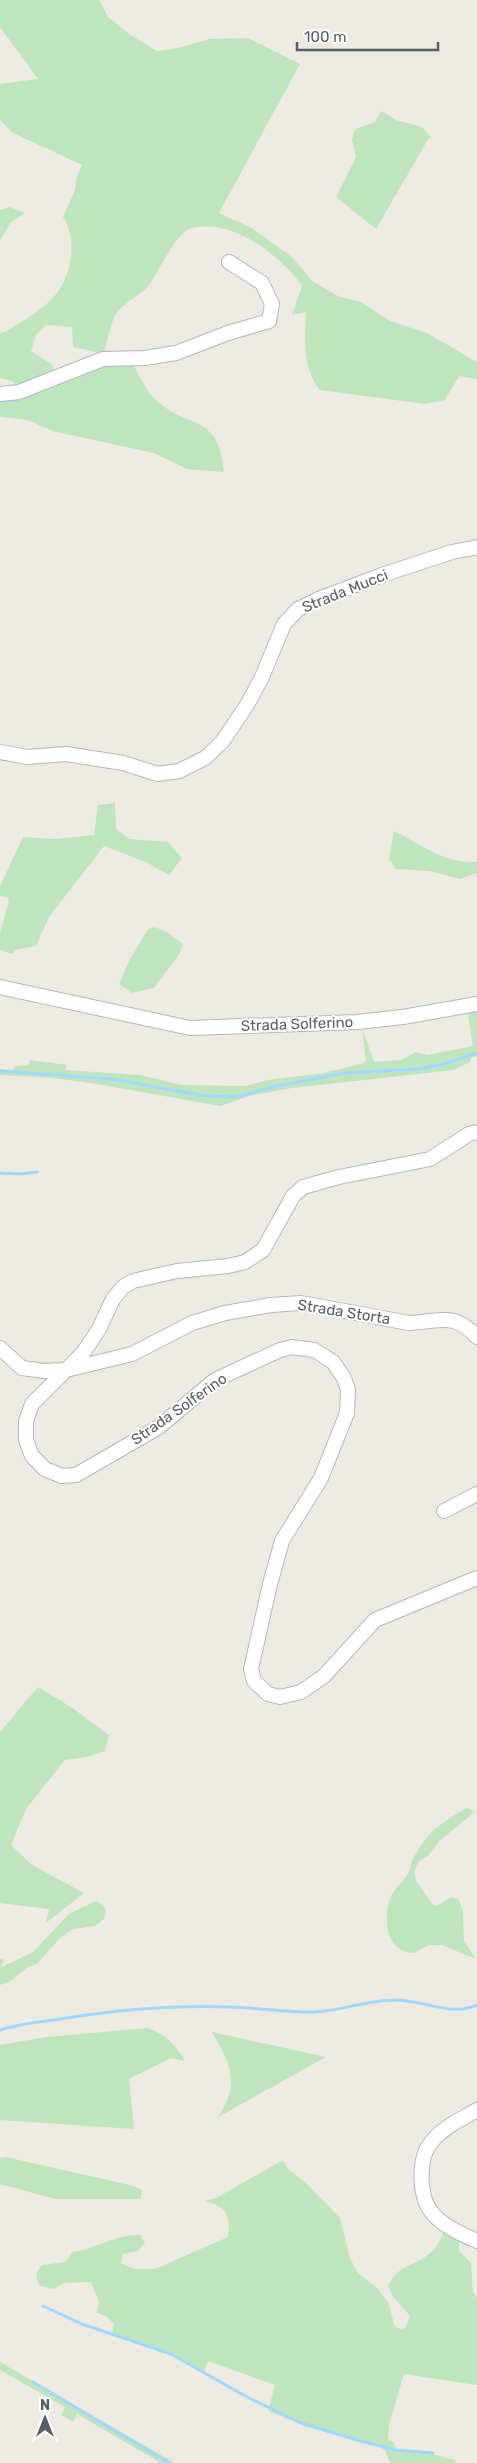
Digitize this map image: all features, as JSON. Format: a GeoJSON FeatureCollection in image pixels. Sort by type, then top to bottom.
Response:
{"type":"FeatureCollection","features":[{"type":"Feature","properties":{"kind":"street"},"geometry":{"type":"LineString","coordinates":[[0,394],[19,392],[103,359],[144,358],[176,353],[228,333],[269,321],[272,304],[262,283],[229,262]]}},
{"type":"Feature","properties":{"kind":"street","name":"Strada Mucci"},"geometry":{"type":"LineString","coordinates":[[0,752],[27,757],[59,754],[71,755],[123,763],[158,774],[179,771],[205,758],[222,742],[262,677],[284,624],[298,609],[321,598],[382,575],[452,552],[477,547]]}},
{"type":"Feature","properties":{"kind":"street","name":"Strada Solferino"},"geometry":{"type":"LineString","coordinates":[[0,987],[190,1028],[357,1022],[403,1017],[477,1004]]}},
{"type":"Feature","properties":{"kind":"street","name":"Strada Solferino"},"geometry":{"type":"LineString","coordinates":[[477,1132],[469,1134],[430,1159],[325,1180],[304,1187],[293,1196],[263,1250],[245,1262],[228,1266],[177,1271],[133,1281],[123,1287],[113,1299],[99,1329],[84,1353],[32,1404],[26,1421],[26,1440],[32,1456],[45,1468],[62,1476],[76,1475],[89,1470],[159,1427],[215,1380],[280,1350],[301,1348],[314,1350],[323,1354],[338,1368],[348,1390],[347,1413],[321,1478],[282,1541],[253,1652],[251,1669],[254,1681],[268,1694],[280,1696],[301,1692],[324,1676],[375,1620],[477,1578]]}},
{"type":"Feature","properties":{"kind":"street","name":"Strada Storta"},"geometry":{"type":"LineString","coordinates":[[0,1348],[22,1368],[45,1371],[66,1370],[132,1354],[192,1323],[225,1313],[270,1305],[301,1303],[409,1323],[445,1318],[463,1324],[477,1337]]}},
{"type":"Feature","properties":{"kind":"street"},"geometry":{"type":"LineString","coordinates":[[444,1511],[477,1494]]}},
{"type":"Feature","properties":{"kind":"street"},"geometry":{"type":"LineString","coordinates":[[477,2110],[433,2139],[425,2152],[422,2169],[425,2198],[434,2216],[477,2241]]}},
{"type":"Feature","properties":{"kind":"green space"},"geometry":{"type":"Polygon","coordinates":[[[0,0],[99,0],[108,17],[132,36],[157,51],[178,48],[210,39],[248,38],[300,64],[219,213],[250,227],[292,257],[312,281],[338,296],[361,302],[390,321],[427,333],[477,362],[477,379],[459,376],[445,400],[425,404],[320,390],[314,382],[307,363],[305,343],[306,312],[292,315],[302,286],[281,262],[253,241],[221,228],[205,226],[190,229],[178,238],[150,284],[118,311],[111,325],[104,354],[73,347],[72,327],[46,325],[36,335],[31,351],[53,365],[53,374],[19,388],[12,381],[0,378],[0,334],[24,321],[48,302],[59,290],[67,273],[70,264],[71,244],[70,234],[63,217],[75,190],[77,176],[82,165],[13,133],[0,120],[0,84],[38,79],[0,27],[0,0]]]}},
{"type":"Feature","properties":{"kind":"green space"},"geometry":{"type":"Polygon","coordinates":[[[381,111],[396,120],[422,127],[430,136],[376,229],[336,197],[356,157],[352,139],[355,129],[375,122],[381,111]]]}},
{"type":"Feature","properties":{"kind":"green space"},"geometry":{"type":"Polygon","coordinates":[[[10,207],[25,213],[11,222],[0,241],[0,210],[10,207]]]}},
{"type":"Feature","properties":{"kind":"green space"},"geometry":{"type":"Polygon","coordinates":[[[131,361],[146,387],[157,401],[169,410],[201,425],[209,431],[216,440],[221,453],[224,472],[187,469],[154,453],[52,431],[28,420],[0,417],[0,397],[89,366],[131,361]]]}},
{"type":"Feature","properties":{"kind":"green space"},"geometry":{"type":"Polygon","coordinates":[[[115,803],[116,829],[129,839],[168,842],[182,858],[169,875],[146,862],[104,846],[49,917],[36,946],[15,950],[12,954],[0,950],[0,932],[9,901],[7,897],[0,896],[0,886],[23,837],[54,839],[94,835],[98,805],[115,803]]]}},
{"type":"Feature","properties":{"kind":"green space"},"geometry":{"type":"Polygon","coordinates":[[[394,831],[444,857],[465,862],[477,862],[477,873],[460,879],[430,871],[396,869],[389,859],[394,831]]]}},
{"type":"Feature","properties":{"kind":"green space"},"geometry":{"type":"Polygon","coordinates":[[[155,927],[168,933],[183,944],[180,953],[154,988],[132,993],[119,984],[130,959],[148,929],[155,927]]]}},
{"type":"Feature","properties":{"kind":"green space"},"geometry":{"type":"Polygon","coordinates":[[[477,1009],[477,1056],[454,1070],[292,1088],[249,1096],[220,1106],[97,1084],[53,1078],[0,1075],[0,1069],[12,1070],[15,1066],[29,1065],[30,1060],[67,1065],[65,1070],[140,1075],[182,1085],[245,1086],[268,1080],[324,1073],[364,1063],[366,1060],[362,1027],[374,1062],[401,1060],[416,1052],[427,1055],[468,1047],[473,1045],[467,1011],[477,1009]]]}},
{"type":"Feature","properties":{"kind":"green space"},"geometry":{"type":"Polygon","coordinates":[[[38,1687],[71,1707],[109,1735],[105,1751],[87,1757],[65,1760],[26,1809],[11,1845],[32,1865],[84,1893],[46,1923],[49,1909],[0,1903],[0,1732],[38,1687]]]}},
{"type":"Feature","properties":{"kind":"green space"},"geometry":{"type":"Polygon","coordinates":[[[466,1808],[471,1809],[473,1812],[470,1816],[439,1841],[429,1855],[419,1861],[414,1871],[416,1880],[432,1904],[437,1906],[451,1897],[459,1900],[463,1912],[464,1941],[476,1959],[442,1945],[429,1945],[414,1953],[405,1951],[397,1947],[389,1933],[387,1914],[391,1896],[408,1873],[411,1863],[429,1835],[466,1808]]]}},
{"type":"Feature","properties":{"kind":"green space"},"geometry":{"type":"Polygon","coordinates":[[[96,1901],[103,1905],[106,1911],[104,1919],[95,1926],[73,1929],[60,1938],[37,1964],[28,1967],[9,1982],[0,1985],[0,1959],[3,1959],[2,1967],[33,1952],[69,1914],[96,1901]]]}},
{"type":"Feature","properties":{"kind":"green space"},"geometry":{"type":"Polygon","coordinates":[[[148,2028],[170,2041],[185,2061],[171,2058],[129,2079],[134,2129],[0,2120],[0,2045],[47,2037],[148,2028]]]}},
{"type":"Feature","properties":{"kind":"green space"},"geometry":{"type":"Polygon","coordinates":[[[212,2032],[326,2057],[218,2117],[229,2095],[231,2084],[228,2064],[212,2032]]]}},
{"type":"Feature","properties":{"kind":"green space"},"geometry":{"type":"Polygon","coordinates":[[[6,2157],[134,2186],[142,2190],[141,2199],[55,2199],[0,2184],[0,2158],[6,2157]]]}},
{"type":"Feature","properties":{"kind":"green space"},"geometry":{"type":"Polygon","coordinates":[[[283,2160],[287,2168],[306,2183],[340,2218],[350,2258],[358,2273],[378,2289],[388,2302],[395,2327],[405,2328],[410,2316],[392,2295],[388,2286],[394,2277],[400,2270],[424,2258],[431,2252],[438,2244],[444,2231],[459,2240],[459,2251],[471,2263],[473,2292],[477,2298],[477,2385],[404,2374],[389,2425],[388,2440],[394,2442],[396,2450],[423,2452],[455,2460],[456,2463],[390,2463],[385,2450],[378,2446],[310,2428],[268,2411],[275,2385],[208,2361],[204,2371],[171,2353],[112,2333],[114,2324],[106,2316],[97,2313],[99,2301],[91,2282],[63,2283],[54,2289],[40,2286],[38,2283],[36,2275],[42,2265],[66,2262],[72,2252],[114,2239],[140,2235],[145,2243],[138,2251],[123,2254],[121,2263],[135,2269],[155,2269],[228,2237],[229,2223],[226,2213],[218,2206],[205,2201],[216,2198],[283,2160]]]}},
{"type":"Feature","properties":{"kind":"green space"},"geometry":{"type":"Polygon","coordinates":[[[0,2362],[175,2463],[161,2463],[77,2414],[73,2422],[61,2415],[65,2407],[0,2370],[0,2362]]]}},
{"type":"Feature","properties":{"kind":"waterway"},"geometry":{"type":"LineString","coordinates":[[0,401],[17,400]]}},
{"type":"Feature","properties":{"kind":"waterway"},"geometry":{"type":"LineString","coordinates":[[0,1071],[111,1079],[205,1096],[237,1097],[273,1087],[343,1073],[418,1069],[444,1064],[477,1053]]}},
{"type":"Feature","properties":{"kind":"waterway"},"geometry":{"type":"LineString","coordinates":[[0,1173],[21,1174],[37,1172]]}},
{"type":"Feature","properties":{"kind":"waterway"},"geometry":{"type":"LineString","coordinates":[[0,2030],[81,2016],[166,2008],[230,2007],[313,2012],[385,2000],[406,2001],[447,2009],[467,2008],[477,2005]]}},
{"type":"Feature","properties":{"kind":"waterway"},"geometry":{"type":"LineString","coordinates":[[43,2306],[82,2324],[171,2354],[247,2397],[301,2423],[396,2450],[433,2453]]}},
{"type":"Feature","properties":{"kind":"waterway"},"geometry":{"type":"LineString","coordinates":[[33,2382],[169,2463]]}}]}
